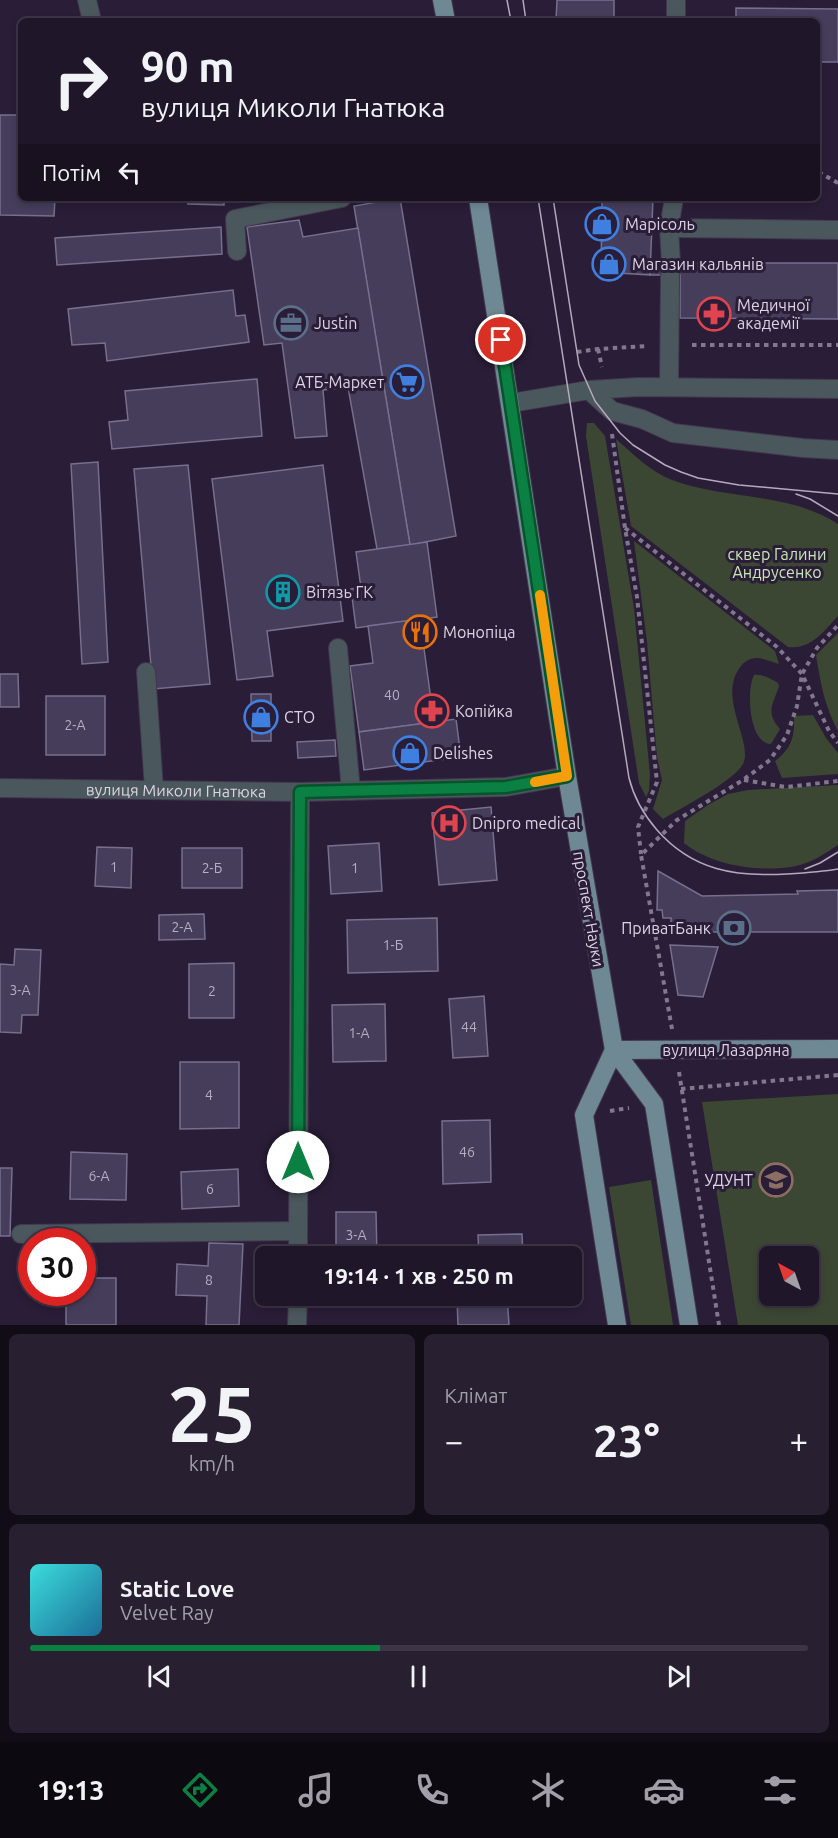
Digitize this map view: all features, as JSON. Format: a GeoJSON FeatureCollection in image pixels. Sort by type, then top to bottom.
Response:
{"type":"FeatureCollection","features":[{"type":"Feature","properties":{"kind":"main road"},"geometry":{"type":"LineString","coordinates":[[442,0],[445,18]]}},
{"type":"Feature","properties":{"kind":"main road","name":"проспект Науки"},"geometry":{"type":"LineString","coordinates":[[478,201],[567,776],[614,1050],[654,1104],[689,1325]]}},
{"type":"Feature","properties":{"kind":"main road","name":"вулиця Лазаряна"},"geometry":{"type":"LineString","coordinates":[[614,1050],[838,1049]]}},
{"type":"Feature","properties":{"kind":"main road"},"geometry":{"type":"LineString","coordinates":[[614,1050],[584,1115],[617,1325]]}},
{"type":"Feature","properties":{"kind":"street"},"geometry":{"type":"LineString","coordinates":[[87,0],[91,18]]}},
{"type":"Feature","properties":{"kind":"street"},"geometry":{"type":"LineString","coordinates":[[676,0],[676,18]]}},
{"type":"Feature","properties":{"kind":"street"},"geometry":{"type":"LineString","coordinates":[[237,251],[235,219],[327,201]]}},
{"type":"Feature","properties":{"kind":"street"},"geometry":{"type":"LineString","coordinates":[[669,387],[669,228],[674,201]]}},
{"type":"Feature","properties":{"kind":"street"},"geometry":{"type":"LineString","coordinates":[[669,228],[838,230]]}},
{"type":"Feature","properties":{"kind":"street"},"geometry":{"type":"LineString","coordinates":[[511,403],[669,387],[838,389]]}},
{"type":"Feature","properties":{"kind":"street"},"geometry":{"type":"LineString","coordinates":[[600,394],[612,411],[642,419],[673,433],[838,450]]}},
{"type":"Feature","properties":{"kind":"street"},"geometry":{"type":"LineString","coordinates":[[338,648],[351,791]]}},
{"type":"Feature","properties":{"kind":"street"},"geometry":{"type":"LineString","coordinates":[[146,672],[154,789]]}},
{"type":"Feature","properties":{"kind":"street","name":"вулиця Миколи Гнатюка"},"geometry":{"type":"LineString","coordinates":[[0,788],[351,791],[506,787],[567,776]]}},
{"type":"Feature","properties":{"kind":"street"},"geometry":{"type":"LineString","coordinates":[[298,1246],[300,792]]}},
{"type":"Feature","properties":{"kind":"street"},"geometry":{"type":"LineString","coordinates":[[96,1233],[298,1231]]}},
{"type":"Feature","properties":{"kind":"street"},"geometry":{"type":"LineString","coordinates":[[297,1306],[297,1325]]}},
{"type":"Feature","properties":{"kind":"path"},"geometry":{"type":"LineString","coordinates":[[820,174],[838,183]]}},
{"type":"Feature","properties":{"kind":"path"},"geometry":{"type":"LineString","coordinates":[[577,352],[669,345],[838,345]]}},
{"type":"Feature","properties":{"kind":"path"},"geometry":{"type":"LineString","coordinates":[[598,349],[600,394],[637,597],[657,782],[638,827],[641,855],[719,1325]]}},
{"type":"Feature","properties":{"kind":"path"},"geometry":{"type":"LineString","coordinates":[[625,528],[777,647],[802,674],[829,731],[838,743]]}},
{"type":"Feature","properties":{"kind":"path"},"geometry":{"type":"LineString","coordinates":[[641,855],[677,820],[743,780],[770,760],[787,735],[797,706],[802,674],[817,648],[838,625]]}},
{"type":"Feature","properties":{"kind":"path"},"geometry":{"type":"LineString","coordinates":[[743,780],[786,787],[838,781]]}},
{"type":"Feature","properties":{"kind":"path"},"geometry":{"type":"LineString","coordinates":[[681,1089],[838,1075]]}},
{"type":"Feature","properties":{"kind":"path"},"geometry":{"type":"LineString","coordinates":[[584,1115],[683,1101]]}},
{"type":"Feature","properties":{"kind":"green space"},"geometry":{"type":"Polygon","coordinates":[[[587,423],[594,423],[605,436],[634,608],[650,775],[649,791],[646,797],[639,783],[586,436],[587,423]]]}},
{"type":"Feature","properties":{"kind":"green space","name":"сквер Галини Андрусенко"},"geometry":{"type":"Polygon","coordinates":[[[616,439],[664,477],[714,491],[799,506],[838,524],[838,616],[822,633],[804,646],[788,647],[631,526],[616,439]]]}},
{"type":"Feature","properties":{"kind":"green space","name":"сквер Галини Андрусенко"},"geometry":{"type":"Polygon","coordinates":[[[634,541],[775,651],[779,664],[756,658],[747,660],[734,678],[732,691],[734,705],[745,755],[738,771],[718,786],[663,819],[653,809],[662,780],[657,757],[647,642],[634,541]]]}},
{"type":"Feature","properties":{"kind":"green space"},"geometry":{"type":"Polygon","coordinates":[[[838,633],[838,731],[826,704],[816,655],[838,633]]]}},
{"type":"Feature","properties":{"kind":"green space"},"geometry":{"type":"Polygon","coordinates":[[[754,675],[767,677],[779,686],[772,713],[780,729],[771,744],[764,742],[758,735],[751,715],[750,692],[754,675]]]}},
{"type":"Feature","properties":{"kind":"green space"},"geometry":{"type":"Polygon","coordinates":[[[813,715],[838,753],[838,774],[782,778],[775,761],[785,752],[791,742],[794,716],[813,715]]]}},
{"type":"Feature","properties":{"kind":"green space"},"geometry":{"type":"Polygon","coordinates":[[[838,785],[838,845],[807,863],[768,869],[737,866],[708,857],[684,843],[685,821],[728,794],[748,790],[838,785]]]}},
{"type":"Feature","properties":{"kind":"green space","name":"УДУНТ"},"geometry":{"type":"Polygon","coordinates":[[[838,1094],[838,1325],[738,1325],[702,1102],[838,1094]]]}},
{"type":"Feature","properties":{"kind":"green space"},"geometry":{"type":"Polygon","coordinates":[[[651,1180],[673,1325],[631,1325],[609,1187],[651,1180]]]}},
{"type":"Feature","properties":{"kind":"building"},"geometry":{"type":"Polygon","coordinates":[[[557,0],[614,0],[614,18],[556,18],[557,0]]]}},
{"type":"Feature","properties":{"kind":"building"},"geometry":{"type":"Polygon","coordinates":[[[736,8],[838,9],[838,62],[820,62],[820,18],[736,18],[736,8]]]}},
{"type":"Feature","properties":{"kind":"building"},"geometry":{"type":"Polygon","coordinates":[[[0,115],[18,115],[18,201],[55,201],[54,216],[0,215],[0,115]]]}},
{"type":"Feature","properties":{"kind":"building"},"geometry":{"type":"Polygon","coordinates":[[[188,201],[224,201],[224,205],[188,204],[188,201]]]}},
{"type":"Feature","properties":{"kind":"building","name":"АТБ-Маркет"},"geometry":{"type":"Polygon","coordinates":[[[383,201],[400,201],[456,536],[410,545],[354,206],[383,201]]]}},
{"type":"Feature","properties":{"kind":"building"},"geometry":{"type":"Polygon","coordinates":[[[602,201],[653,201],[650,275],[601,272],[602,201]]]}},
{"type":"Feature","properties":{"kind":"building"},"geometry":{"type":"Polygon","coordinates":[[[299,220],[303,237],[358,228],[410,545],[377,549],[348,387],[323,390],[327,436],[295,438],[282,343],[264,345],[247,227],[299,220]]]}},
{"type":"Feature","properties":{"kind":"building"},"geometry":{"type":"Polygon","coordinates":[[[221,227],[222,254],[57,265],[55,238],[221,227]]]}},
{"type":"Feature","properties":{"kind":"building"},"geometry":{"type":"Polygon","coordinates":[[[651,263],[838,263],[838,319],[680,318],[680,275],[650,275],[651,263]]]}},
{"type":"Feature","properties":{"kind":"building"},"geometry":{"type":"Polygon","coordinates":[[[233,290],[236,316],[245,315],[249,342],[107,361],[105,343],[72,345],[68,309],[233,290]]]}},
{"type":"Feature","properties":{"kind":"building"},"geometry":{"type":"Polygon","coordinates":[[[257,379],[262,436],[112,449],[109,422],[128,420],[125,391],[257,379]]]}},
{"type":"Feature","properties":{"kind":"building"},"geometry":{"type":"Polygon","coordinates":[[[98,462],[108,662],[82,664],[71,464],[98,462]]]}},
{"type":"Feature","properties":{"kind":"building"},"geometry":{"type":"Polygon","coordinates":[[[188,465],[210,684],[153,689],[134,469],[188,465]]]}},
{"type":"Feature","properties":{"kind":"building","name":"Вітязь ГК"},"geometry":{"type":"Polygon","coordinates":[[[323,465],[343,621],[267,631],[273,676],[237,680],[212,479],[323,465]]]}},
{"type":"Feature","properties":{"kind":"building"},"geometry":{"type":"Polygon","coordinates":[[[427,542],[437,617],[356,628],[351,589],[361,588],[356,552],[427,542]]]}},
{"type":"Feature","properties":{"kind":"building"},"geometry":{"type":"Polygon","coordinates":[[[420,619],[434,722],[359,732],[350,666],[373,663],[368,626],[420,619]]]}},
{"type":"Feature","properties":{"kind":"building"},"geometry":{"type":"Polygon","coordinates":[[[0,674],[18,674],[19,707],[0,707],[0,674]]]}},
{"type":"Feature","properties":{"kind":"building","name":"СТО"},"geometry":{"type":"Polygon","coordinates":[[[251,694],[271,694],[271,741],[252,741],[251,694]]]}},
{"type":"Feature","properties":{"kind":"building"},"geometry":{"type":"Polygon","coordinates":[[[46,696],[105,696],[105,755],[46,755],[46,696]]]}},
{"type":"Feature","properties":{"kind":"building"},"geometry":{"type":"Polygon","coordinates":[[[456,719],[461,757],[364,770],[359,732],[456,719]]]}},
{"type":"Feature","properties":{"kind":"building"},"geometry":{"type":"Polygon","coordinates":[[[335,740],[336,756],[298,758],[297,742],[335,740]]]}},
{"type":"Feature","properties":{"kind":"building"},"geometry":{"type":"Polygon","coordinates":[[[491,807],[497,880],[439,885],[432,813],[491,807]]]}},
{"type":"Feature","properties":{"kind":"building"},"geometry":{"type":"Polygon","coordinates":[[[379,843],[382,891],[331,894],[328,846],[379,843]]]}},
{"type":"Feature","properties":{"kind":"building"},"geometry":{"type":"Polygon","coordinates":[[[97,847],[132,848],[131,888],[95,886],[97,847]]]}},
{"type":"Feature","properties":{"kind":"building"},"geometry":{"type":"Polygon","coordinates":[[[182,848],[242,848],[242,888],[182,888],[182,848]]]}},
{"type":"Feature","properties":{"kind":"building"},"geometry":{"type":"Polygon","coordinates":[[[658,871],[702,896],[798,894],[797,891],[838,890],[838,932],[679,932],[679,926],[671,926],[671,918],[663,918],[662,910],[657,910],[658,871]]]}},
{"type":"Feature","properties":{"kind":"building"},"geometry":{"type":"Polygon","coordinates":[[[204,914],[205,939],[159,940],[159,915],[204,914]]]}},
{"type":"Feature","properties":{"kind":"building"},"geometry":{"type":"Polygon","coordinates":[[[437,918],[438,971],[348,973],[347,920],[437,918]]]}},
{"type":"Feature","properties":{"kind":"building"},"geometry":{"type":"Polygon","coordinates":[[[670,945],[718,947],[703,997],[678,995],[670,945]]]}},
{"type":"Feature","properties":{"kind":"building"},"geometry":{"type":"Polygon","coordinates":[[[15,949],[41,950],[38,1015],[22,1015],[21,1033],[0,1032],[0,964],[14,965],[15,949]]]}},
{"type":"Feature","properties":{"kind":"building"},"geometry":{"type":"Polygon","coordinates":[[[234,963],[234,1018],[189,1018],[189,964],[234,963]]]}},
{"type":"Feature","properties":{"kind":"building"},"geometry":{"type":"Polygon","coordinates":[[[484,996],[488,1056],[453,1058],[449,999],[484,996]]]}},
{"type":"Feature","properties":{"kind":"building"},"geometry":{"type":"Polygon","coordinates":[[[385,1004],[386,1061],[333,1062],[332,1005],[385,1004]]]}},
{"type":"Feature","properties":{"kind":"building"},"geometry":{"type":"Polygon","coordinates":[[[180,1062],[239,1062],[239,1128],[180,1129],[180,1062]]]}},
{"type":"Feature","properties":{"kind":"building"},"geometry":{"type":"Polygon","coordinates":[[[490,1120],[491,1182],[443,1184],[442,1121],[490,1120]]]}},
{"type":"Feature","properties":{"kind":"building"},"geometry":{"type":"Polygon","coordinates":[[[71,1152],[127,1154],[126,1200],[70,1199],[71,1152]]]}},
{"type":"Feature","properties":{"kind":"building"},"geometry":{"type":"Polygon","coordinates":[[[0,1168],[12,1168],[10,1236],[0,1236],[0,1168]]]}},
{"type":"Feature","properties":{"kind":"building"},"geometry":{"type":"Polygon","coordinates":[[[238,1169],[239,1206],[182,1209],[181,1172],[238,1169]]]}},
{"type":"Feature","properties":{"kind":"building"},"geometry":{"type":"Polygon","coordinates":[[[336,1212],[376,1212],[377,1246],[336,1246],[336,1212]]]}},
{"type":"Feature","properties":{"kind":"building"},"geometry":{"type":"Polygon","coordinates":[[[522,1234],[523,1246],[478,1246],[478,1235],[522,1234]]]}},
{"type":"Feature","properties":{"kind":"building"},"geometry":{"type":"Polygon","coordinates":[[[209,1243],[243,1244],[239,1325],[206,1325],[207,1296],[176,1295],[177,1264],[208,1266],[209,1243]]]}},
{"type":"Feature","properties":{"kind":"building"},"geometry":{"type":"Polygon","coordinates":[[[96,1278],[116,1278],[116,1325],[66,1325],[66,1306],[96,1306],[96,1278]]]}},
{"type":"Feature","properties":{"kind":"building"},"geometry":{"type":"Polygon","coordinates":[[[457,1306],[508,1306],[509,1325],[458,1325],[457,1306]]]}},
{"type":"Feature","properties":{"kind":"tram line"},"geometry":{"type":"LineString","coordinates":[[507,0],[510,18]]}},
{"type":"Feature","properties":{"kind":"tram line"},"geometry":{"type":"LineString","coordinates":[[523,0],[526,18]]}},
{"type":"Feature","properties":{"kind":"tram line"},"geometry":{"type":"LineString","coordinates":[[538,201],[629,778],[637,799],[657,830],[685,855],[701,863],[733,872],[768,875],[838,869]]}},
{"type":"Feature","properties":{"kind":"tram line"},"geometry":{"type":"LineString","coordinates":[[553,201],[579,365],[595,401],[620,433],[633,445],[665,465],[698,478],[739,485],[838,494]]}},
{"type":"Feature","properties":{"kind":"tram line"},"geometry":{"type":"LineString","coordinates":[[796,494],[810,499],[838,516]]}},
{"type":"Feature","properties":{"kind":"tram line"},"geometry":{"type":"LineString","coordinates":[[805,869],[838,852]]}},
{"type":"Feature","properties":{"kind":"slow traffic"},"geometry":{"type":"LineString","coordinates":[[535,782],[567,776],[540,595]]}},
{"type":"Feature","properties":{"kind":"place","name":"Марісоль"},"geometry":{"type":"Point","coordinates":[602,224]}},
{"type":"Feature","properties":{"kind":"place","name":"Магазин кальянів"},"geometry":{"type":"Point","coordinates":[609,264]}},
{"type":"Feature","properties":{"kind":"place","name":"Медичної академії"},"geometry":{"type":"Point","coordinates":[714,314]}},
{"type":"Feature","properties":{"kind":"place","name":"Justin"},"geometry":{"type":"Point","coordinates":[291,323]}},
{"type":"Feature","properties":{"kind":"place","name":"АТБ-Маркет"},"geometry":{"type":"Point","coordinates":[407,382]}},
{"type":"Feature","properties":{"kind":"place","name":"Вітязь ГК"},"geometry":{"type":"Point","coordinates":[283,592]}},
{"type":"Feature","properties":{"kind":"place","name":"Монопіца"},"geometry":{"type":"Point","coordinates":[420,632]}},
{"type":"Feature","properties":{"kind":"place","name":"Копійка"},"geometry":{"type":"Point","coordinates":[432,711]}},
{"type":"Feature","properties":{"kind":"place","name":"СТО"},"geometry":{"type":"Point","coordinates":[261,717]}},
{"type":"Feature","properties":{"kind":"place","name":"Delishes"},"geometry":{"type":"Point","coordinates":[410,753]}},
{"type":"Feature","properties":{"kind":"place","name":"Dnipro medical"},"geometry":{"type":"Point","coordinates":[449,823]}},
{"type":"Feature","properties":{"kind":"place","name":"ПриватБанк"},"geometry":{"type":"Point","coordinates":[734,928]}},
{"type":"Feature","properties":{"kind":"place","name":"УДУНТ"},"geometry":{"type":"Point","coordinates":[776,1180]}},
{"type":"Feature","properties":{"kind":"route"},"geometry":{"type":"LineString","coordinates":[[298,1162],[300,792],[506,787],[567,776],[501,340]]}}]}
